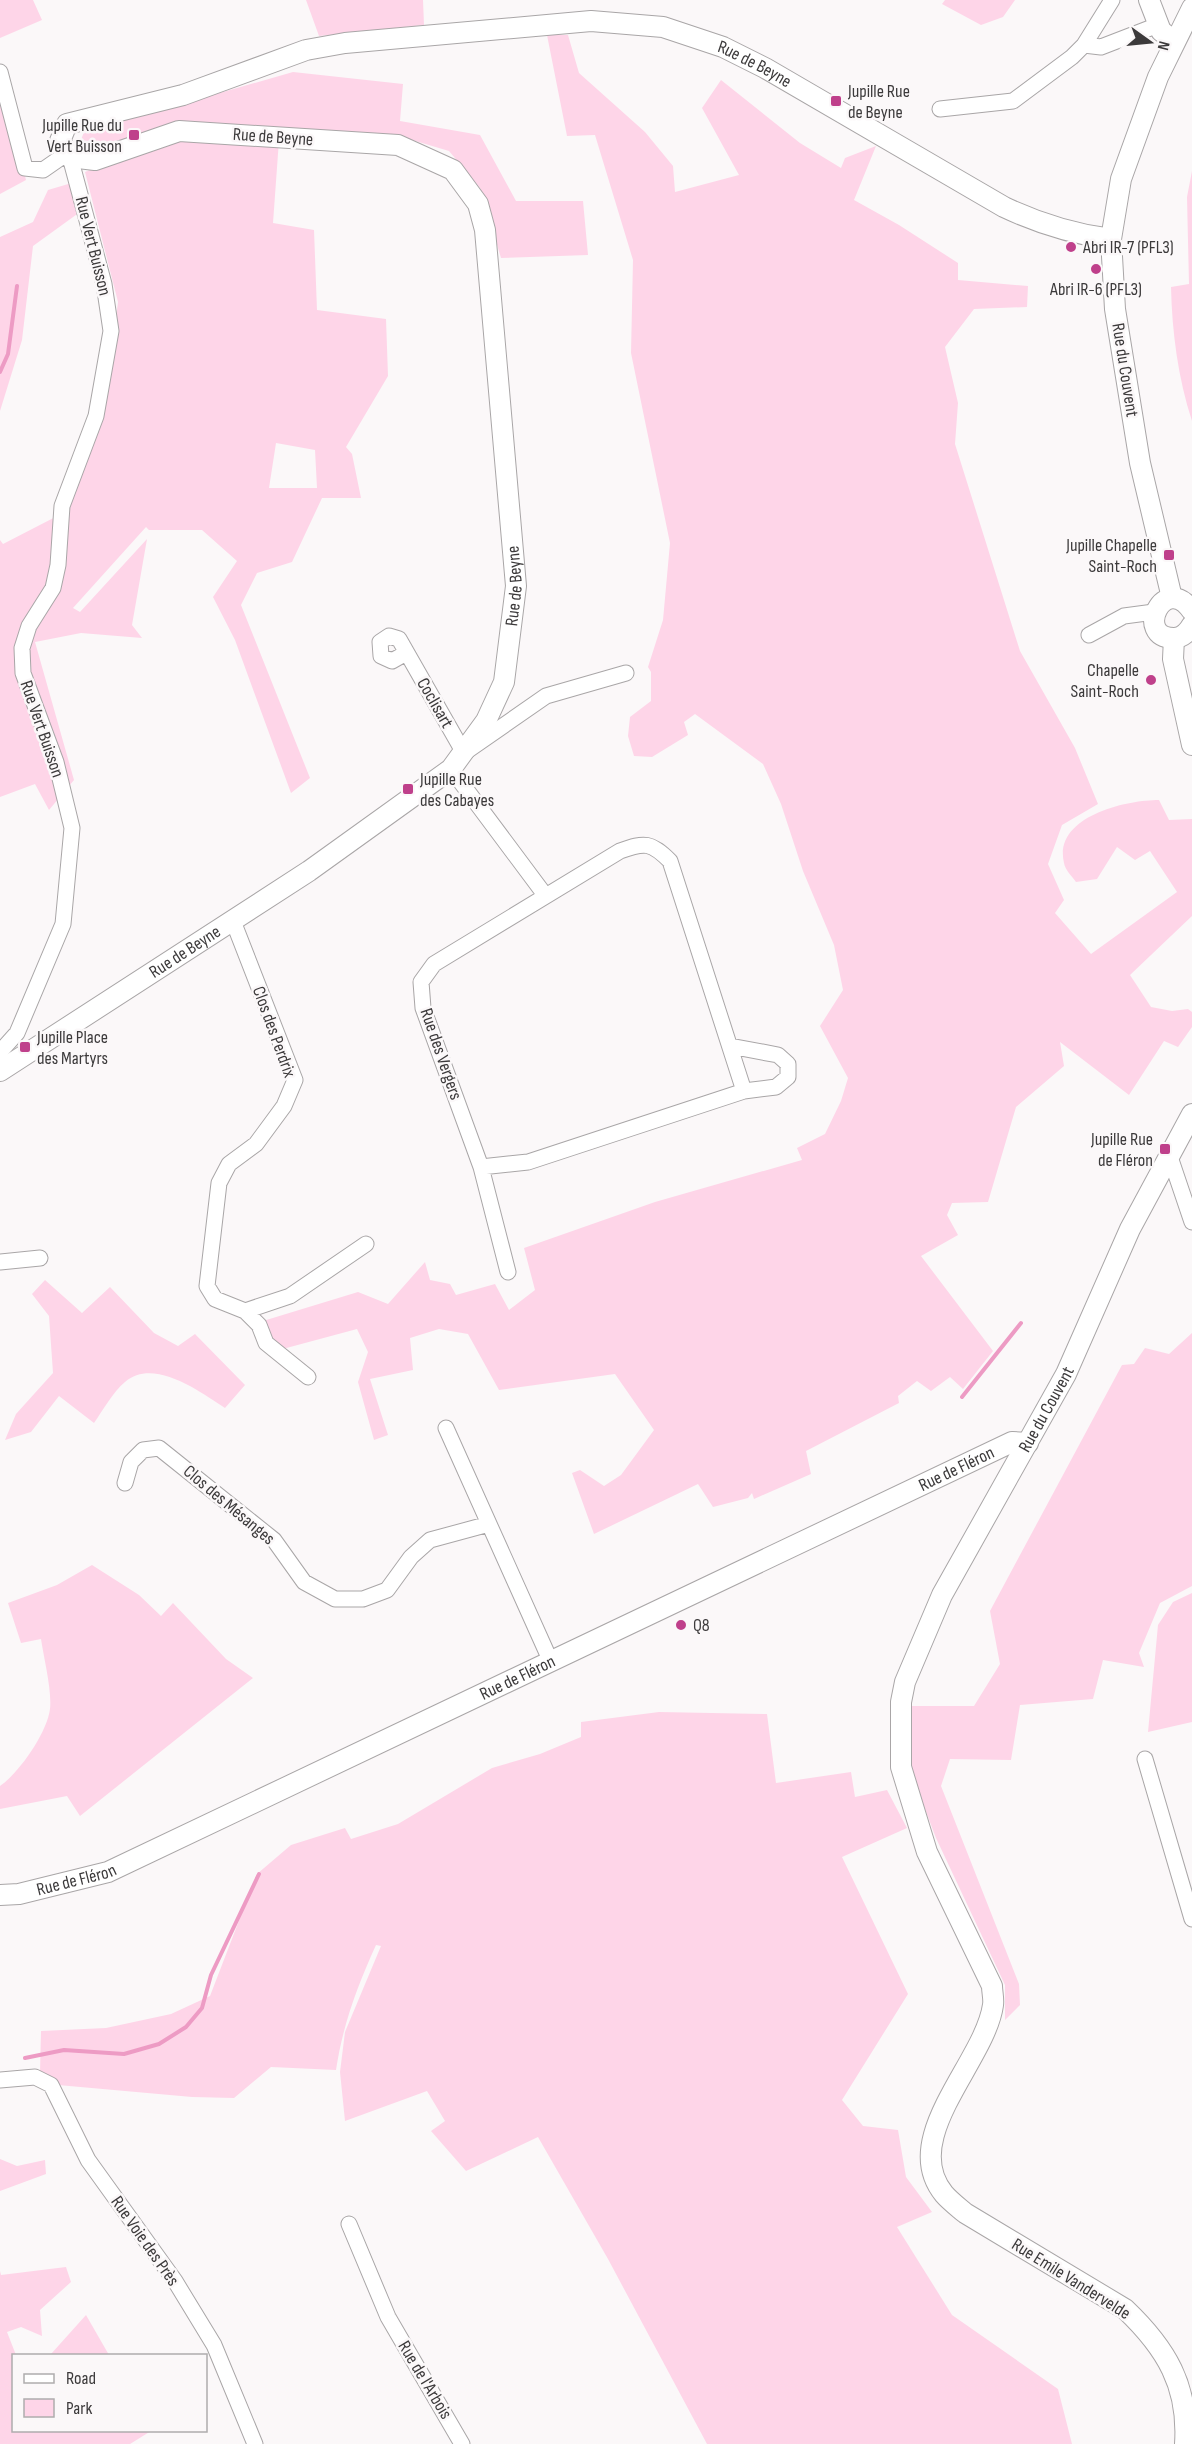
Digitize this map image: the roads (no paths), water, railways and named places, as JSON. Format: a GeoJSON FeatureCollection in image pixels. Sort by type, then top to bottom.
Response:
{"type":"FeatureCollection","features":[{"type":"Feature","properties":{"kind":"street"},"geometry":{"type":"LineString","coordinates":[[1149,0],[1158,26],[1173,41]]}},
{"type":"Feature","properties":{"kind":"street"},"geometry":{"type":"LineString","coordinates":[[940,109],[1013,101],[1072,57],[1084,45],[1106,3]]}},
{"type":"Feature","properties":{"kind":"street","name":"Rue du Couvent"},"geometry":{"type":"LineString","coordinates":[[1172,598],[1140,463],[1115,309],[1112,239],[1121,179],[1173,41],[1192,8]]}},
{"type":"Feature","properties":{"kind":"street","name":"Rue de Beyne"},"geometry":{"type":"LineString","coordinates":[[0,1071],[233,921],[451,769],[486,721],[504,682],[516,586],[485,231],[478,204],[453,170],[398,145],[178,131],[95,160],[68,156],[60,141],[67,124],[183,95],[306,50],[345,43],[591,21],[663,27],[723,46],[765,68],[1004,207],[1039,224],[1067,233],[1112,239]]}},
{"type":"Feature","properties":{"kind":"street"},"geometry":{"type":"LineString","coordinates":[[1084,45],[1101,46],[1158,26]]}},
{"type":"Feature","properties":{"kind":"street"},"geometry":{"type":"LineString","coordinates":[[0,72],[25,168],[43,170],[68,156]]}},
{"type":"Feature","properties":{"kind":"street","name":"Rue Vert Buisson"},"geometry":{"type":"LineString","coordinates":[[0,1052],[17,1033],[63,924],[72,828],[56,762],[23,673],[22,648],[29,626],[53,588],[58,565],[62,506],[96,416],[111,331],[104,284],[68,156]]}},
{"type":"Feature","properties":{"kind":"street"},"geometry":{"type":"LineString","coordinates":[[1192,611],[1180,599],[1172,598],[1161,602],[1154,612],[1154,625],[1162,635],[1174,638],[1183,636],[1192,625]]}},
{"type":"Feature","properties":{"kind":"street"},"geometry":{"type":"LineString","coordinates":[[1089,634],[1124,616],[1154,612]]}},
{"type":"Feature","properties":{"kind":"street"},"geometry":{"type":"LineString","coordinates":[[1174,638],[1173,658],[1192,745]]}},
{"type":"Feature","properties":{"kind":"street","name":"Coclisart"},"geometry":{"type":"LineString","coordinates":[[406,653],[464,753]]}},
{"type":"Feature","properties":{"kind":"street"},"geometry":{"type":"LineString","coordinates":[[464,753],[546,696],[626,673]]}},
{"type":"Feature","properties":{"kind":"street"},"geometry":{"type":"LineString","coordinates":[[451,769],[545,895]]}},
{"type":"Feature","properties":{"kind":"street","name":"Rue des Vergers"},"geometry":{"type":"LineString","coordinates":[[508,1272],[481,1167],[423,1008],[421,982],[434,964],[620,851],[640,844],[656,847],[670,861],[744,1091]]}},
{"type":"Feature","properties":{"kind":"street","name":"Clos des Perdrix"},"geometry":{"type":"LineString","coordinates":[[233,921],[295,1080],[284,1106],[255,1144],[229,1164],[219,1183],[207,1286],[215,1299],[245,1311]]}},
{"type":"Feature","properties":{"kind":"street"},"geometry":{"type":"LineString","coordinates":[[481,1167],[528,1162],[744,1091],[776,1087],[788,1077],[788,1064],[778,1055],[730,1046]]}},
{"type":"Feature","properties":{"kind":"street","name":"Rue du Couvent"},"geometry":{"type":"LineString","coordinates":[[932,2134],[985,2026],[993,2005],[992,1986],[927,1852],[901,1767],[901,1702],[905,1682],[942,1595],[1066,1374],[1130,1229],[1192,1114]]}},
{"type":"Feature","properties":{"kind":"street"},"geometry":{"type":"LineString","coordinates":[[1169,1154],[1192,1222]]}},
{"type":"Feature","properties":{"kind":"street"},"geometry":{"type":"LineString","coordinates":[[308,1377],[266,1343],[259,1325],[245,1311],[290,1296],[366,1244]]}},
{"type":"Feature","properties":{"kind":"street"},"geometry":{"type":"LineString","coordinates":[[0,1262],[40,1258]]}},
{"type":"Feature","properties":{"kind":"street"},"geometry":{"type":"LineString","coordinates":[[446,1428],[551,1662]]}},
{"type":"Feature","properties":{"kind":"street","name":"Rue de Fléron"},"geometry":{"type":"LineString","coordinates":[[0,1895],[18,1894],[108,1872],[1011,1442],[1028,1443]]}},
{"type":"Feature","properties":{"kind":"street","name":"Clos des Mésanges"},"geometry":{"type":"LineString","coordinates":[[125,1483],[131,1462],[143,1450],[159,1448],[274,1540],[304,1582],[335,1599],[363,1599],[387,1590],[411,1557],[430,1540],[489,1524]]}},
{"type":"Feature","properties":{"kind":"street"},"geometry":{"type":"LineString","coordinates":[[1145,1760],[1192,1919]]}},
{"type":"Feature","properties":{"kind":"street","name":"Rue Voie des Près"},"geometry":{"type":"LineString","coordinates":[[2,2080],[35,2077],[51,2085],[88,2160],[175,2281],[214,2345],[255,2444]]}},
{"type":"Feature","properties":{"kind":"street","name":"Rue Emile Vandervelde"},"geometry":{"type":"LineString","coordinates":[[932,2134],[931,2153],[934,2175],[943,2193],[965,2213],[1125,2309],[1147,2330],[1166,2354],[1179,2386],[1187,2419],[1185,2444]]}},
{"type":"Feature","properties":{"kind":"street","name":"Rue de l'Arbois"},"geometry":{"type":"LineString","coordinates":[[349,2224],[388,2317],[462,2444]]}},
{"type":"Feature","properties":{"kind":"waterway"},"geometry":{"type":"LineString","coordinates":[[0,372],[8,354],[17,286]]}},
{"type":"Feature","properties":{"kind":"waterway"},"geometry":{"type":"LineString","coordinates":[[962,1397],[1021,1323]]}},
{"type":"Feature","properties":{"kind":"waterway"},"geometry":{"type":"LineString","coordinates":[[25,2058],[64,2050],[124,2054],[159,2044],[186,2027],[202,2008],[211,1975],[259,1874]]}},
{"type":"Feature","properties":{"kind":"place","name":"Jupille Rue de Beyne"},"geometry":{"type":"Point","coordinates":[836,101]}},
{"type":"Feature","properties":{"kind":"place","name":"Jupille Rue du Vert Buisson"},"geometry":{"type":"Point","coordinates":[134,135]}},
{"type":"Feature","properties":{"kind":"place","name":"Abri IR-7 (PFL3)"},"geometry":{"type":"Point","coordinates":[1071,247]}},
{"type":"Feature","properties":{"kind":"place","name":"Abri IR-6 (PFL3)"},"geometry":{"type":"Point","coordinates":[1096,269]}},
{"type":"Feature","properties":{"kind":"place","name":"Jupille Chapelle Saint-Roch"},"geometry":{"type":"Point","coordinates":[1169,555]}},
{"type":"Feature","properties":{"kind":"place","name":"Chapelle Saint-Roch"},"geometry":{"type":"Point","coordinates":[1151,680]}},
{"type":"Feature","properties":{"kind":"place","name":"Jupille Rue des Cabayes"},"geometry":{"type":"Point","coordinates":[408,789]}},
{"type":"Feature","properties":{"kind":"place","name":"Jupille Place des Martyrs"},"geometry":{"type":"Point","coordinates":[25,1047]}},
{"type":"Feature","properties":{"kind":"place","name":"Jupille Rue de Fléron"},"geometry":{"type":"Point","coordinates":[1165,1149]}},
{"type":"Feature","properties":{"kind":"place","name":"Q8"},"geometry":{"type":"Point","coordinates":[681,1625]}}]}
